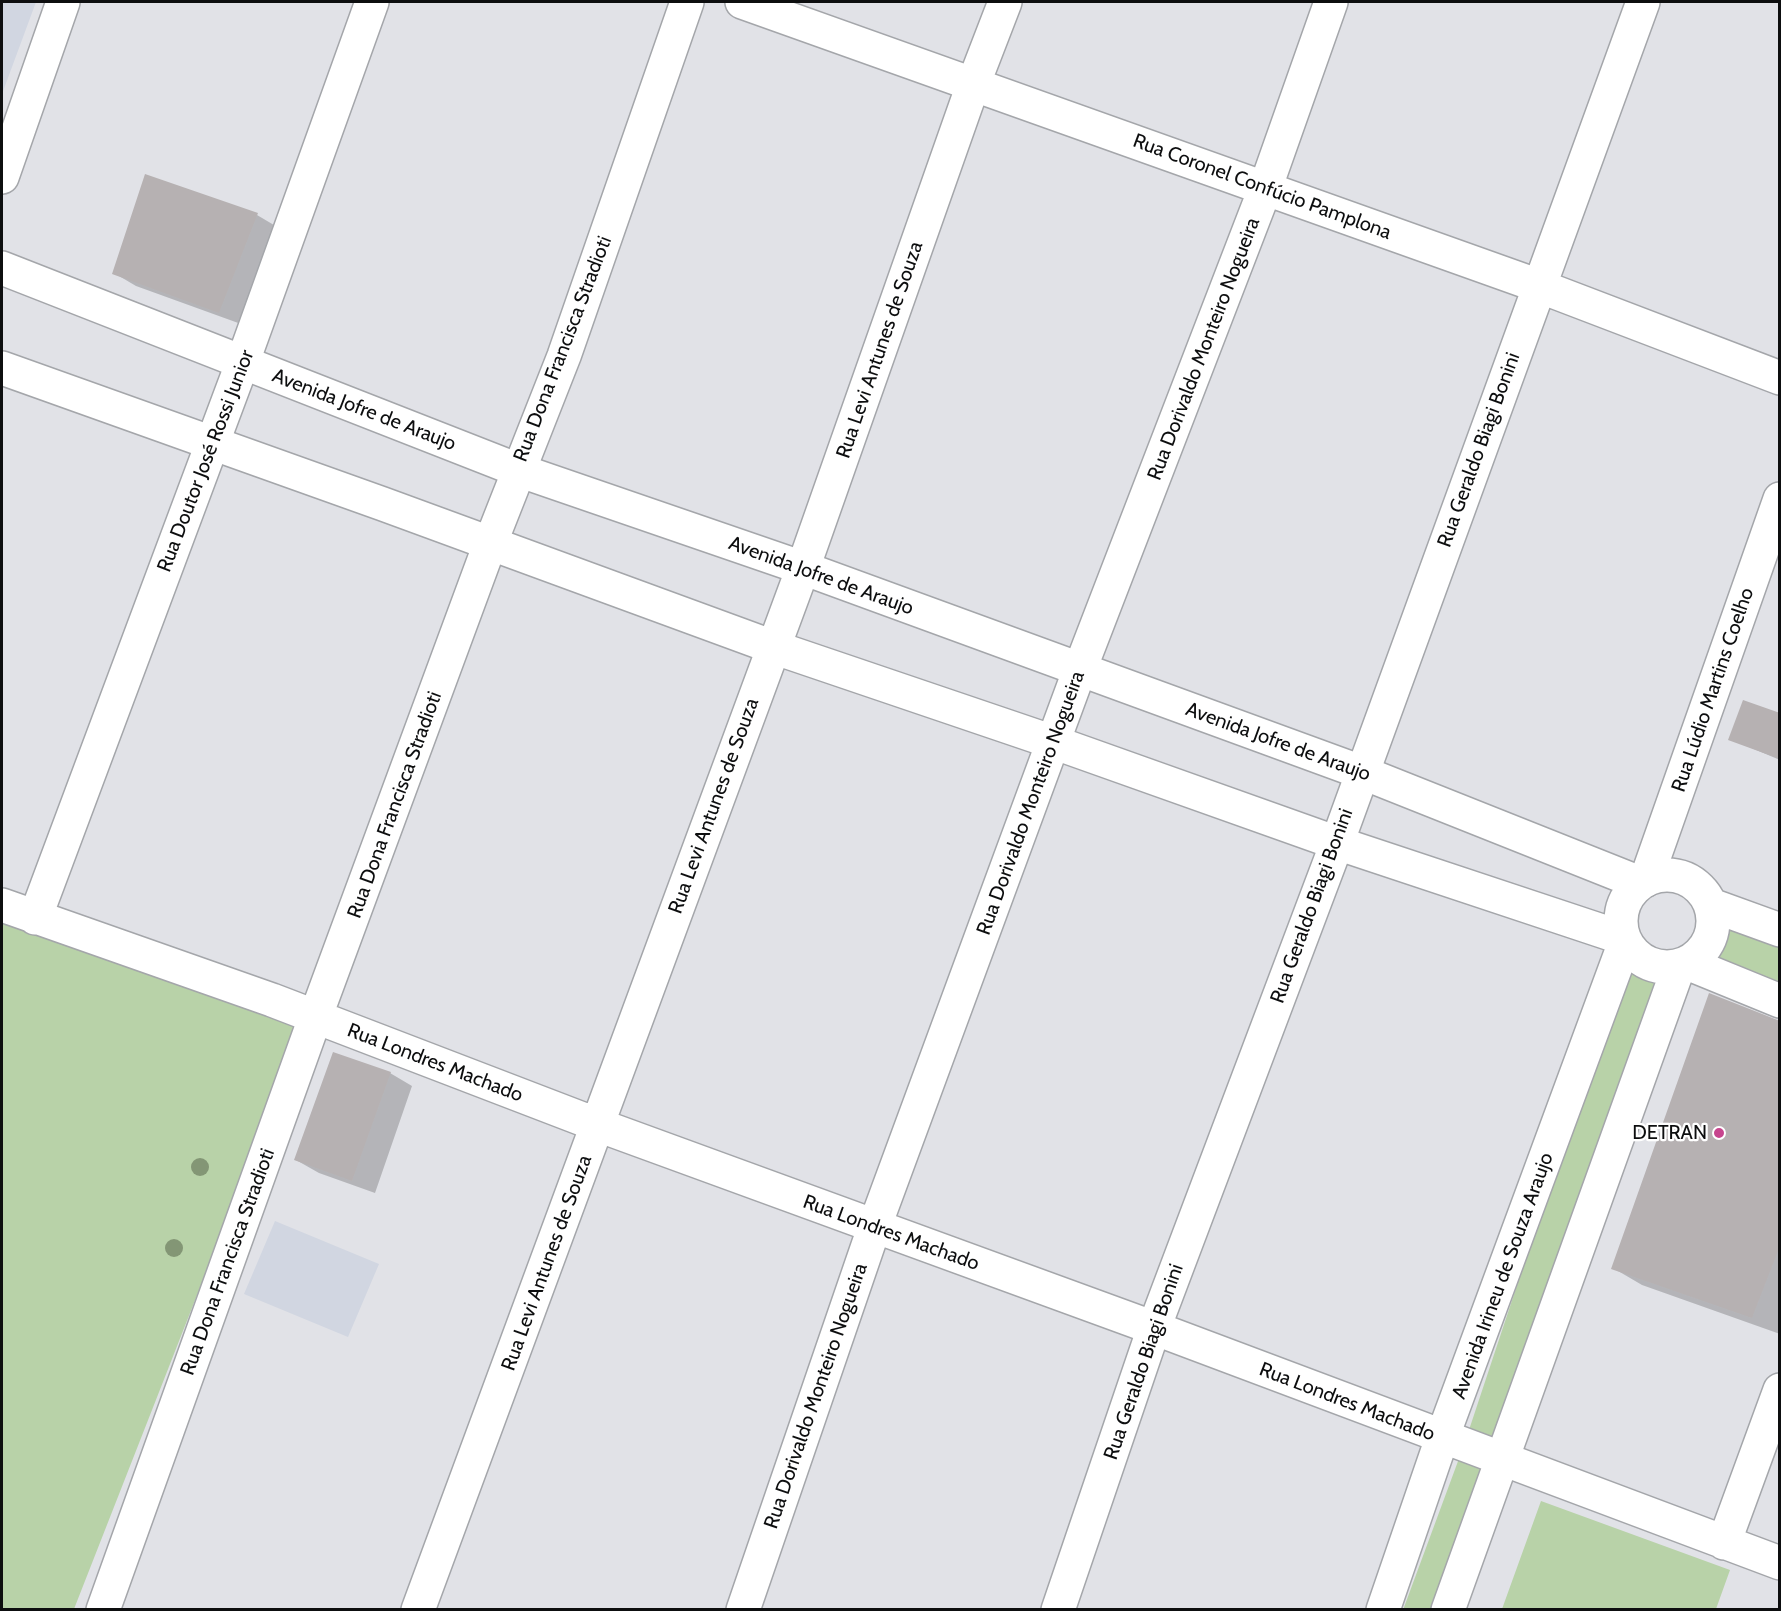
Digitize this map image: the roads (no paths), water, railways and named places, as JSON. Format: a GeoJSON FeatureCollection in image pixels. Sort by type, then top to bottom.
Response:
{"type":"FeatureCollection","features":[{"type":"Feature","properties":{"kind":"street"},"geometry":{"type":"LineString","coordinates":[[2,177],[63,2]]}},
{"type":"Feature","properties":{"kind":"street","name":"Rua Doutor José Rossi Junior"},"geometry":{"type":"LineString","coordinates":[[35,918],[243,363],[372,2]]}},
{"type":"Feature","properties":{"kind":"street","name":"Rua Dona Francisca Stradioti"},"geometry":{"type":"LineString","coordinates":[[103,1610],[315,1018],[490,544],[564,356],[687,2]]}},
{"type":"Feature","properties":{"kind":"street","name":"Rua Coronel Confúcio Pamplona"},"geometry":{"type":"LineString","coordinates":[[742,2],[1539,286],[1779,378]]}},
{"type":"Feature","properties":{"kind":"street","name":"Rua Levi Antunes de Souza"},"geometry":{"type":"LineString","coordinates":[[418,1610],[803,568],[973,85],[1005,2]]}},
{"type":"Feature","properties":{"kind":"street","name":"Rua Dorivaldo Monteiro Nogueira"},"geometry":{"type":"LineString","coordinates":[[743,1610],[874,1228],[1080,669],[1265,189],[1331,2]]}},
{"type":"Feature","properties":{"kind":"street","name":"Rua Geraldo Biagi Bonini"},"geometry":{"type":"LineString","coordinates":[[1058,1610],[1154,1328],[1337,843],[1643,2]]}},
{"type":"Feature","properties":{"kind":"street","name":"Avenida Jofre de Araujo"},"geometry":{"type":"LineString","coordinates":[[2,268],[518,470],[803,568],[1080,669],[1361,772],[1643,882]]}},
{"type":"Feature","properties":{"kind":"street"},"geometry":{"type":"LineString","coordinates":[[2,368],[213,442],[773,647],[1624,940]]}},
{"type":"Feature","properties":{"kind":"street","name":"Rua Lúdio Martins Coelho"},"geometry":{"type":"LineString","coordinates":[[1643,882],[1779,499]]}},
{"type":"Feature","properties":{"kind":"street"},"geometry":{"type":"LineString","coordinates":[[1661,875],[1676,876],[1691,882],[1703,892],[1711,905],[1714,922],[1710,939],[1701,953],[1683,965],[1663,968],[1647,964],[1634,955],[1624,940],[1620,918],[1626,898],[1643,882],[1661,875]]}},
{"type":"Feature","properties":{"kind":"street","name":"Rua Londres Machado"},"geometry":{"type":"LineString","coordinates":[[2,905],[315,1018],[874,1228],[1154,1328],[1779,1563]]}},
{"type":"Feature","properties":{"kind":"street"},"geometry":{"type":"LineString","coordinates":[[1711,905],[1779,930]]}},
{"type":"Feature","properties":{"kind":"street","name":"Avenida Irineu de Souza Araujo"},"geometry":{"type":"LineString","coordinates":[[1383,1610],[1624,940]]}},
{"type":"Feature","properties":{"kind":"street"},"geometry":{"type":"LineString","coordinates":[[1683,965],[1779,1001]]}},
{"type":"Feature","properties":{"kind":"street"},"geometry":{"type":"LineString","coordinates":[[1448,1610],[1683,965]]}},
{"type":"Feature","properties":{"kind":"street"},"geometry":{"type":"LineString","coordinates":[[1724,1543],[1779,1390]]}},
{"type":"Feature","properties":{"kind":"place","name":"DETRAN"},"geometry":{"type":"Point","coordinates":[1719,1133]}}]}
